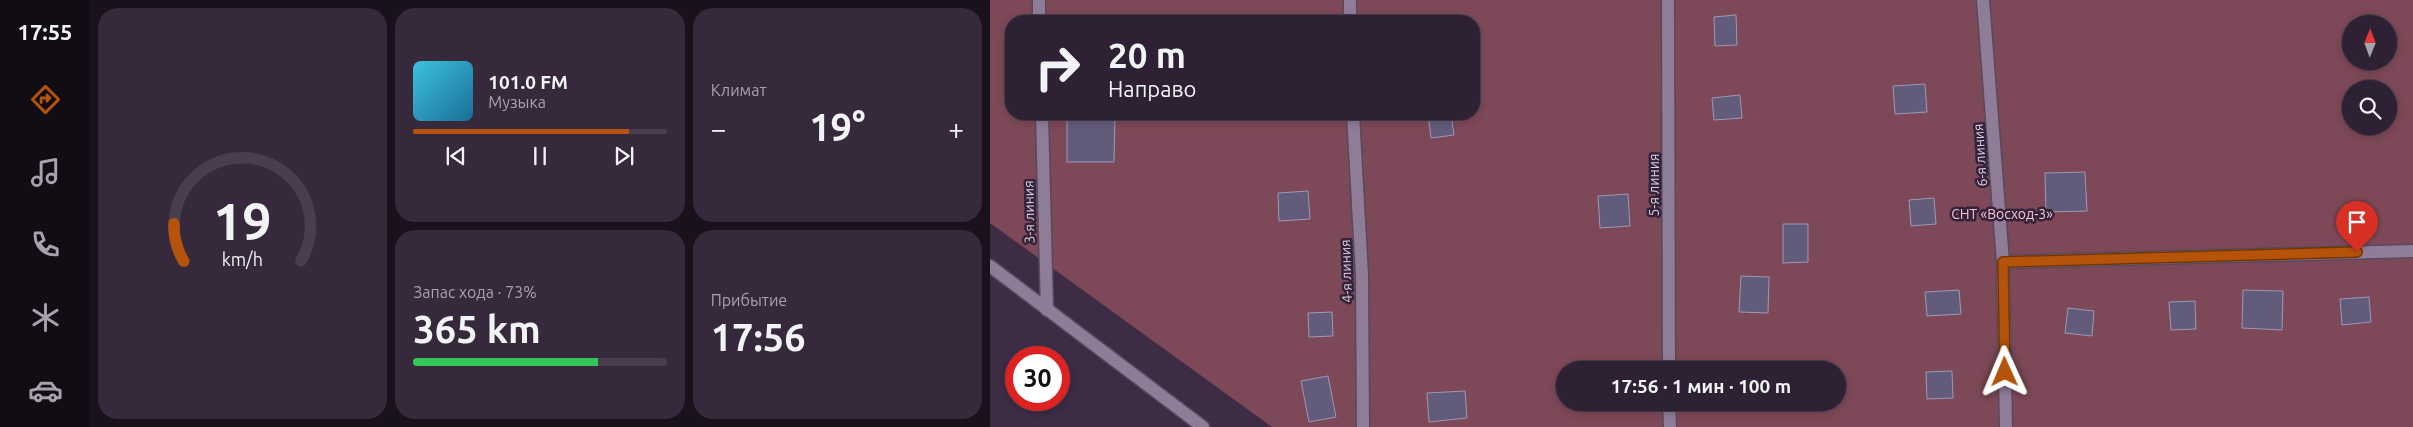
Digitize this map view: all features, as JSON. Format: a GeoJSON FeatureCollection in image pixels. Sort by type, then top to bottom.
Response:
{"type":"FeatureCollection","features":[{"type":"Feature","properties":{"kind":"street"},"geometry":{"type":"LineString","coordinates":[[1039,0],[1040,15]]}},
{"type":"Feature","properties":{"kind":"street"},"geometry":{"type":"LineString","coordinates":[[1350,0],[1350,15]]}},
{"type":"Feature","properties":{"kind":"street","name":"5-я линия"},"geometry":{"type":"LineString","coordinates":[[1668,0],[1669,361]]}},
{"type":"Feature","properties":{"kind":"street","name":"6-я линия"},"geometry":{"type":"LineString","coordinates":[[1983,0],[2003,262],[2006,427]]}},
{"type":"Feature","properties":{"kind":"street","name":"3-я линия"},"geometry":{"type":"LineString","coordinates":[[1042,120],[1047,310]]}},
{"type":"Feature","properties":{"kind":"street","name":"4-я линия"},"geometry":{"type":"LineString","coordinates":[[1353,120],[1362,275],[1363,427]]}},
{"type":"Feature","properties":{"kind":"street"},"geometry":{"type":"LineString","coordinates":[[2003,262],[2413,251]]}},
{"type":"Feature","properties":{"kind":"street"},"geometry":{"type":"LineString","coordinates":[[990,266],[1203,427]]}},
{"type":"Feature","properties":{"kind":"street"},"geometry":{"type":"LineString","coordinates":[[1670,411],[1670,427]]}},
{"type":"Feature","properties":{"kind":"green space","name":"СНТ «Восход-3»"},"geometry":{"type":"Polygon","coordinates":[[[990,0],[2413,0],[2413,427],[1272,427],[990,223],[990,0]]]}},
{"type":"Feature","properties":{"kind":"building"},"geometry":{"type":"Polygon","coordinates":[[[1736,15],[1737,45],[1715,46],[1714,17],[1736,15]]]}},
{"type":"Feature","properties":{"kind":"building"},"geometry":{"type":"Polygon","coordinates":[[[1925,84],[1927,112],[1895,114],[1893,86],[1925,84]]]}},
{"type":"Feature","properties":{"kind":"building"},"geometry":{"type":"Polygon","coordinates":[[[1740,95],[1742,118],[1714,120],[1712,98],[1740,95]]]}},
{"type":"Feature","properties":{"kind":"building"},"geometry":{"type":"Polygon","coordinates":[[[1067,120],[1115,120],[1114,162],[1067,162],[1067,120]]]}},
{"type":"Feature","properties":{"kind":"building"},"geometry":{"type":"Polygon","coordinates":[[[1429,120],[1452,120],[1454,135],[1431,138],[1429,120]]]}},
{"type":"Feature","properties":{"kind":"building"},"geometry":{"type":"Polygon","coordinates":[[[2085,172],[2087,211],[2046,212],[2045,173],[2085,172]]]}},
{"type":"Feature","properties":{"kind":"building"},"geometry":{"type":"Polygon","coordinates":[[[1308,191],[1310,219],[1279,221],[1278,193],[1308,191]]]}},
{"type":"Feature","properties":{"kind":"building"},"geometry":{"type":"Polygon","coordinates":[[[1628,194],[1630,226],[1600,228],[1598,196],[1628,194]]]}},
{"type":"Feature","properties":{"kind":"building"},"geometry":{"type":"Polygon","coordinates":[[[1934,198],[1936,224],[1911,226],[1909,200],[1934,198]]]}},
{"type":"Feature","properties":{"kind":"building"},"geometry":{"type":"Polygon","coordinates":[[[1783,224],[1808,224],[1808,262],[1783,263],[1783,224]]]}},
{"type":"Feature","properties":{"kind":"building"},"geometry":{"type":"Polygon","coordinates":[[[1741,276],[1769,277],[1768,313],[1739,312],[1741,276]]]}},
{"type":"Feature","properties":{"kind":"building"},"geometry":{"type":"Polygon","coordinates":[[[1959,290],[1961,314],[1927,316],[1925,292],[1959,290]]]}},
{"type":"Feature","properties":{"kind":"building"},"geometry":{"type":"Polygon","coordinates":[[[2243,290],[2283,291],[2282,330],[2242,328],[2243,290]]]}},
{"type":"Feature","properties":{"kind":"building"},"geometry":{"type":"Polygon","coordinates":[[[2369,297],[2371,322],[2342,325],[2340,299],[2369,297]]]}},
{"type":"Feature","properties":{"kind":"building"},"geometry":{"type":"Polygon","coordinates":[[[2195,301],[2196,329],[2171,330],[2169,302],[2195,301]]]}},
{"type":"Feature","properties":{"kind":"building"},"geometry":{"type":"Polygon","coordinates":[[[2068,308],[2094,311],[2092,336],[2065,333],[2068,308]]]}},
{"type":"Feature","properties":{"kind":"building"},"geometry":{"type":"Polygon","coordinates":[[[1332,312],[1333,336],[1309,337],[1308,313],[1332,312]]]}},
{"type":"Feature","properties":{"kind":"building"},"geometry":{"type":"Polygon","coordinates":[[[1952,371],[1953,398],[1927,399],[1926,372],[1952,371]]]}},
{"type":"Feature","properties":{"kind":"building"},"geometry":{"type":"Polygon","coordinates":[[[1328,376],[1336,417],[1309,422],[1301,381],[1328,376]]]}},
{"type":"Feature","properties":{"kind":"building"},"geometry":{"type":"Polygon","coordinates":[[[1465,391],[1467,418],[1429,422],[1427,393],[1465,391]]]}},
{"type":"Feature","properties":{"kind":"route"},"geometry":{"type":"LineString","coordinates":[[2005,372],[2003,262],[2357,252]]}}]}
